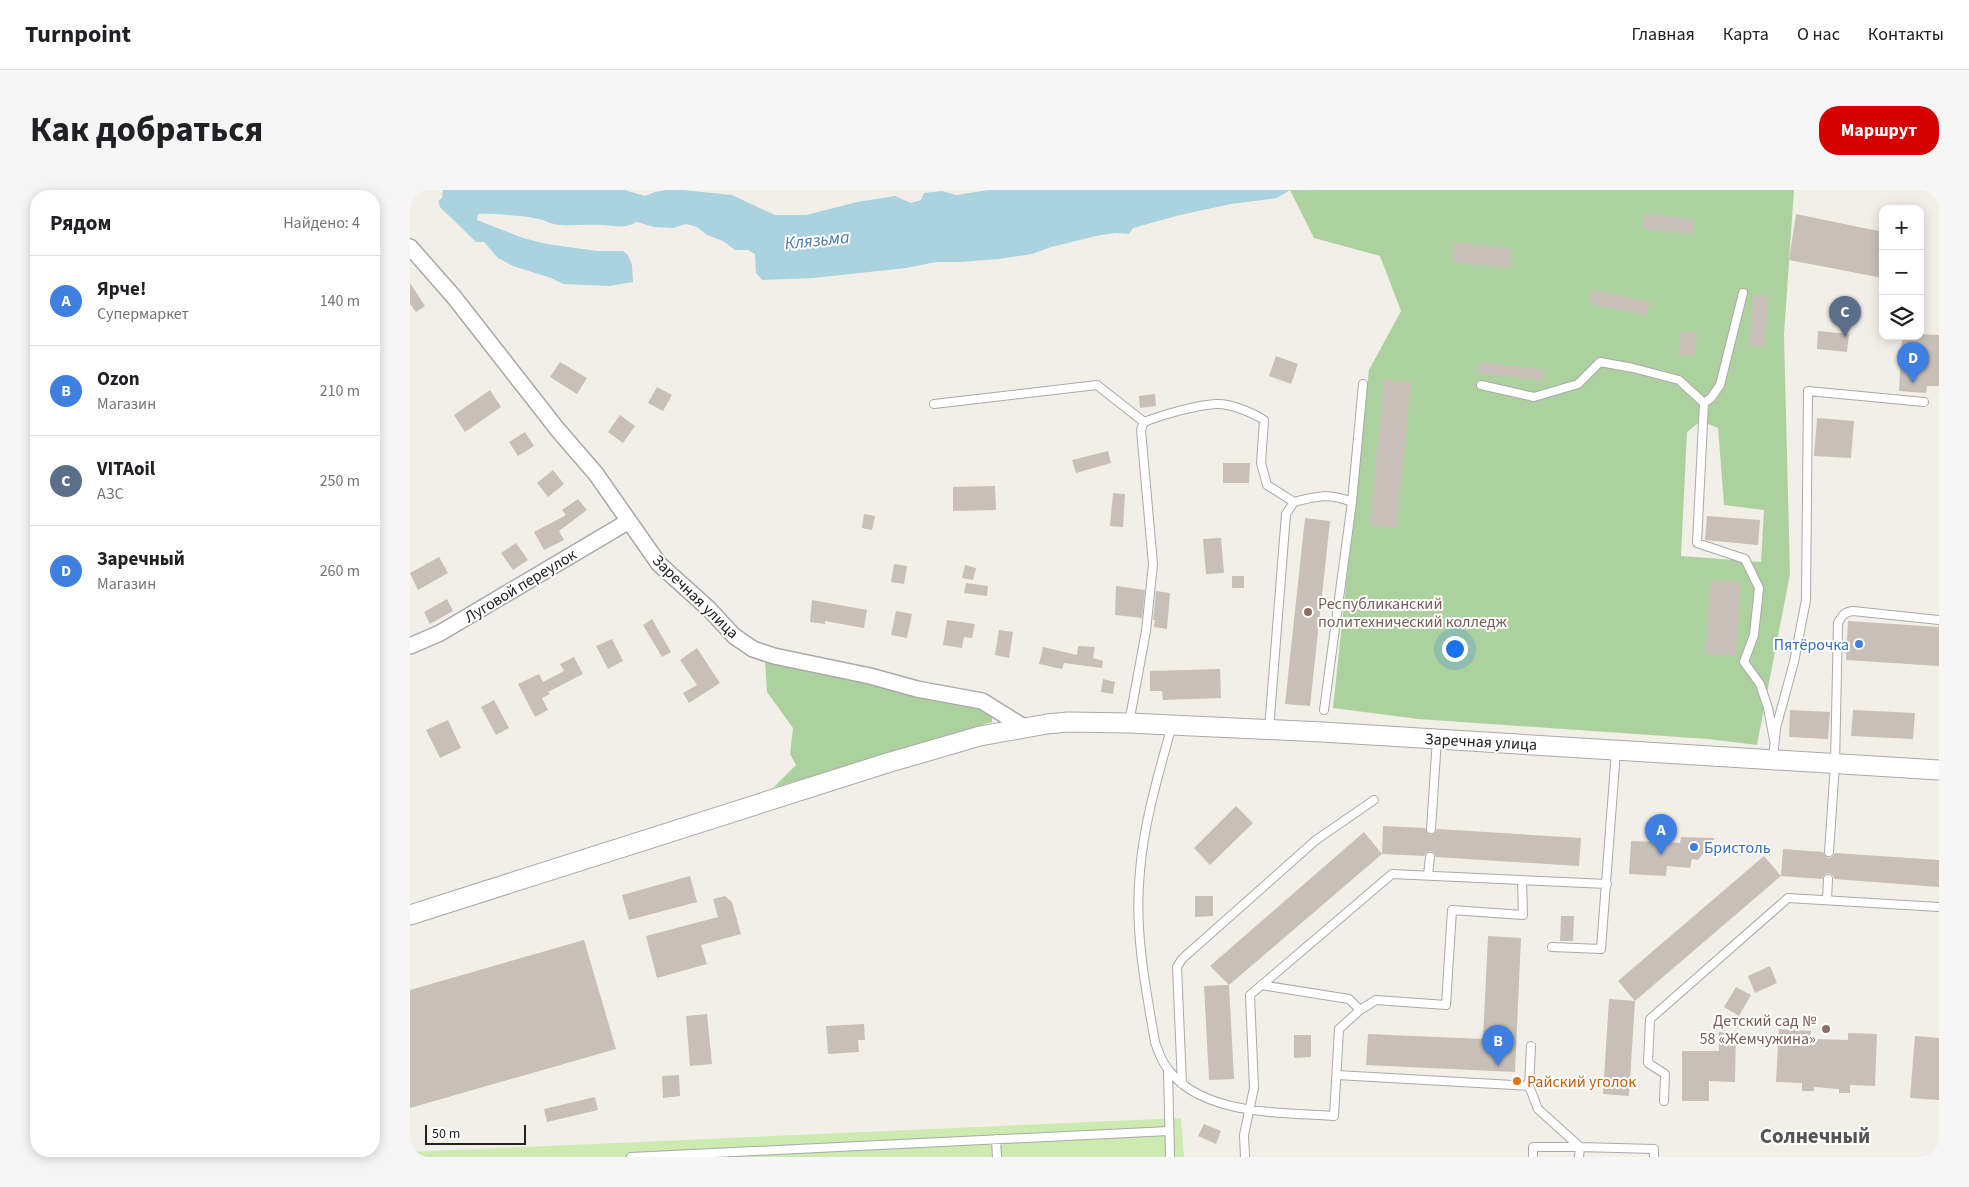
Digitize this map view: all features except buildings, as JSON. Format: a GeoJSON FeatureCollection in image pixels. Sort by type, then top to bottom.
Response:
{"type":"FeatureCollection","features":[{"type":"Feature","properties":{"kind":"street","name":"Заречная улица"},"geometry":{"type":"LineString","coordinates":[[410,247],[454,298],[558,430],[596,474],[659,564],[709,609],[734,636],[753,648],[774,656],[870,676],[917,689],[982,701],[1024,727]]}},
{"type":"Feature","properties":{"kind":"street","name":"Луговой переулок"},"geometry":{"type":"LineString","coordinates":[[410,646],[440,633],[628,521]]}},
{"type":"Feature","properties":{"kind":"street","name":"Заречная улица"},"geometry":{"type":"LineString","coordinates":[[410,915],[887,763],[980,736],[1024,727],[1068,722],[1269,729],[1437,738],[1939,770]]}},
{"type":"Feature","properties":{"kind":"lane"},"geometry":{"type":"LineString","coordinates":[[1704,403],[1711,398],[1720,384],[1743,292]]}},
{"type":"Feature","properties":{"kind":"lane"},"geometry":{"type":"LineString","coordinates":[[1481,385],[1534,397],[1578,384],[1600,362],[1679,380],[1704,403]]}},
{"type":"Feature","properties":{"kind":"lane"},"geometry":{"type":"LineString","coordinates":[[1324,710],[1352,502],[1363,384]]}},
{"type":"Feature","properties":{"kind":"lane"},"geometry":{"type":"LineString","coordinates":[[934,404],[1097,385],[1144,422]]}},
{"type":"Feature","properties":{"kind":"lane"},"geometry":{"type":"LineString","coordinates":[[1773,760],[1774,740],[1794,662],[1806,600],[1808,391],[1924,402]]}},
{"type":"Feature","properties":{"kind":"lane"},"geometry":{"type":"LineString","coordinates":[[1704,403],[1697,543],[1745,559],[1759,588],[1754,635],[1744,662],[1760,684],[1768,708],[1774,740]]}},
{"type":"Feature","properties":{"kind":"lane"},"geometry":{"type":"LineString","coordinates":[[1129,723],[1146,631],[1153,564],[1141,430],[1144,422],[1161,415],[1217,404],[1253,413],[1264,420],[1261,463],[1267,485],[1294,502]]}},
{"type":"Feature","properties":{"kind":"lane"},"geometry":{"type":"LineString","coordinates":[[1269,729],[1286,514],[1294,502],[1315,497],[1336,496],[1352,502]]}},
{"type":"Feature","properties":{"kind":"lane"},"geometry":{"type":"LineString","coordinates":[[1829,852],[1835,764],[1838,623],[1841,616],[1853,610],[1939,620]]}},
{"type":"Feature","properties":{"kind":"lane"},"geometry":{"type":"LineString","coordinates":[[1172,725],[1157,780],[1142,851],[1138,910],[1141,952],[1154,1042],[1168,1070],[1182,1084],[1209,1100],[1250,1109],[1334,1116],[1339,1029],[1360,1010],[1376,1000],[1446,1005],[1452,910],[1523,915],[1522,880]]}},
{"type":"Feature","properties":{"kind":"lane"},"geometry":{"type":"LineString","coordinates":[[1431,829],[1437,738]]}},
{"type":"Feature","properties":{"kind":"lane"},"geometry":{"type":"LineString","coordinates":[[1552,947],[1601,949],[1616,749]]}},
{"type":"Feature","properties":{"kind":"lane"},"geometry":{"type":"LineString","coordinates":[[1182,1084],[1177,967],[1182,959],[1316,840],[1374,800]]}},
{"type":"Feature","properties":{"kind":"lane"},"geometry":{"type":"LineString","coordinates":[[1428,875],[1430,857]]}},
{"type":"Feature","properties":{"kind":"lane"},"geometry":{"type":"LineString","coordinates":[[1245,1157],[1244,1135],[1254,1088],[1250,995],[1392,874],[1607,884]]}},
{"type":"Feature","properties":{"kind":"lane"},"geometry":{"type":"LineString","coordinates":[[1827,900],[1828,879]]}},
{"type":"Feature","properties":{"kind":"lane"},"geometry":{"type":"LineString","coordinates":[[1664,1101],[1665,1074],[1648,1063],[1650,1018],[1788,898],[1939,907]]}},
{"type":"Feature","properties":{"kind":"lane"},"geometry":{"type":"LineString","coordinates":[[1261,985],[1349,999],[1360,1010]]}},
{"type":"Feature","properties":{"kind":"lane"},"geometry":{"type":"LineString","coordinates":[[1531,1046],[1529,1086],[1538,1109],[1580,1147]]}},
{"type":"Feature","properties":{"kind":"lane"},"geometry":{"type":"LineString","coordinates":[[1168,1070],[1170,1157]]}},
{"type":"Feature","properties":{"kind":"lane"},"geometry":{"type":"LineString","coordinates":[[1337,1075],[1529,1086]]}},
{"type":"Feature","properties":{"kind":"lane"},"geometry":{"type":"LineString","coordinates":[[631,1157],[1169,1131]]}},
{"type":"Feature","properties":{"kind":"lane"},"geometry":{"type":"LineString","coordinates":[[996,1140],[997,1157]]}},
{"type":"Feature","properties":{"kind":"lane"},"geometry":{"type":"LineString","coordinates":[[838,1147],[838,1157]]}},
{"type":"Feature","properties":{"kind":"lane"},"geometry":{"type":"LineString","coordinates":[[1533,1157],[1533,1147],[1654,1149],[1654,1157]]}},
{"type":"Feature","properties":{"kind":"lane"},"geometry":{"type":"LineString","coordinates":[[1579,1157],[1580,1147]]}},
{"type":"Feature","properties":{"kind":"green space"},"geometry":{"type":"Polygon","coordinates":[[[1290,190],[1794,190],[1784,335],[1790,574],[1757,745],[1708,739],[1418,719],[1333,708],[1369,370],[1401,311],[1380,256],[1314,238],[1290,190]],[[1701,421],[1687,432],[1681,556],[1761,562],[1764,510],[1724,505],[1718,428],[1701,421]]]}},
{"type":"Feature","properties":{"kind":"green space"},"geometry":{"type":"Polygon","coordinates":[[[765,660],[981,707],[992,714],[992,722],[773,788],[796,765],[790,754],[793,728],[767,692],[765,660]]]}},
{"type":"Feature","properties":{"kind":"green space"},"geometry":{"type":"Polygon","coordinates":[[[1181,1118],[1184,1157],[410,1157],[410,1152],[1181,1118]]]}},
{"type":"Feature","properties":{"kind":"water","name":"Клязьма"},"geometry":{"type":"Polygon","coordinates":[[[443,190],[625,190],[645,196],[666,190],[683,190],[732,195],[775,215],[806,215],[857,202],[895,196],[911,203],[921,200],[924,193],[942,191],[956,195],[989,190],[1290,190],[1277,198],[1231,204],[1180,215],[1133,228],[1129,234],[1115,233],[1096,236],[1051,247],[1032,254],[999,259],[936,262],[906,268],[813,278],[762,280],[756,273],[755,254],[748,250],[735,250],[723,241],[707,235],[697,227],[686,224],[673,228],[654,227],[637,222],[622,226],[565,225],[526,217],[478,214],[477,220],[523,238],[547,244],[597,251],[623,251],[628,255],[632,265],[633,282],[609,286],[563,284],[551,278],[513,266],[498,258],[484,242],[476,242],[440,207],[438,201],[442,198],[443,190]]]}},
{"type":"Feature","properties":{"kind":"place","name":"VITAoil"},"geometry":{"type":"Point","coordinates":[1845,337]}},
{"type":"Feature","properties":{"kind":"place","name":"Заречный"},"geometry":{"type":"Point","coordinates":[1913,383]}},
{"type":"Feature","properties":{"kind":"place","name":"Республиканский политехнический колледж"},"geometry":{"type":"Point","coordinates":[1308,612]}},
{"type":"Feature","properties":{"kind":"place","name":"Пятёрочка"},"geometry":{"type":"Point","coordinates":[1859,644]}},
{"type":"Feature","properties":{"kind":"place","name":"Бристоль"},"geometry":{"type":"Point","coordinates":[1694,847]}},
{"type":"Feature","properties":{"kind":"place","name":"Ярче!"},"geometry":{"type":"Point","coordinates":[1661,855]}},
{"type":"Feature","properties":{"kind":"place","name":"Детский сад № 58 «Жемчужина»"},"geometry":{"type":"Point","coordinates":[1826,1029]}},
{"type":"Feature","properties":{"kind":"place","name":"Ozon"},"geometry":{"type":"Point","coordinates":[1498,1066]}},
{"type":"Feature","properties":{"kind":"place","name":"Райский уголок"},"geometry":{"type":"Point","coordinates":[1517,1081]}},
{"type":"Feature","properties":{"kind":"district","name":"Солнечный"},"geometry":{"type":"Point","coordinates":[1815,1136]}}]}
